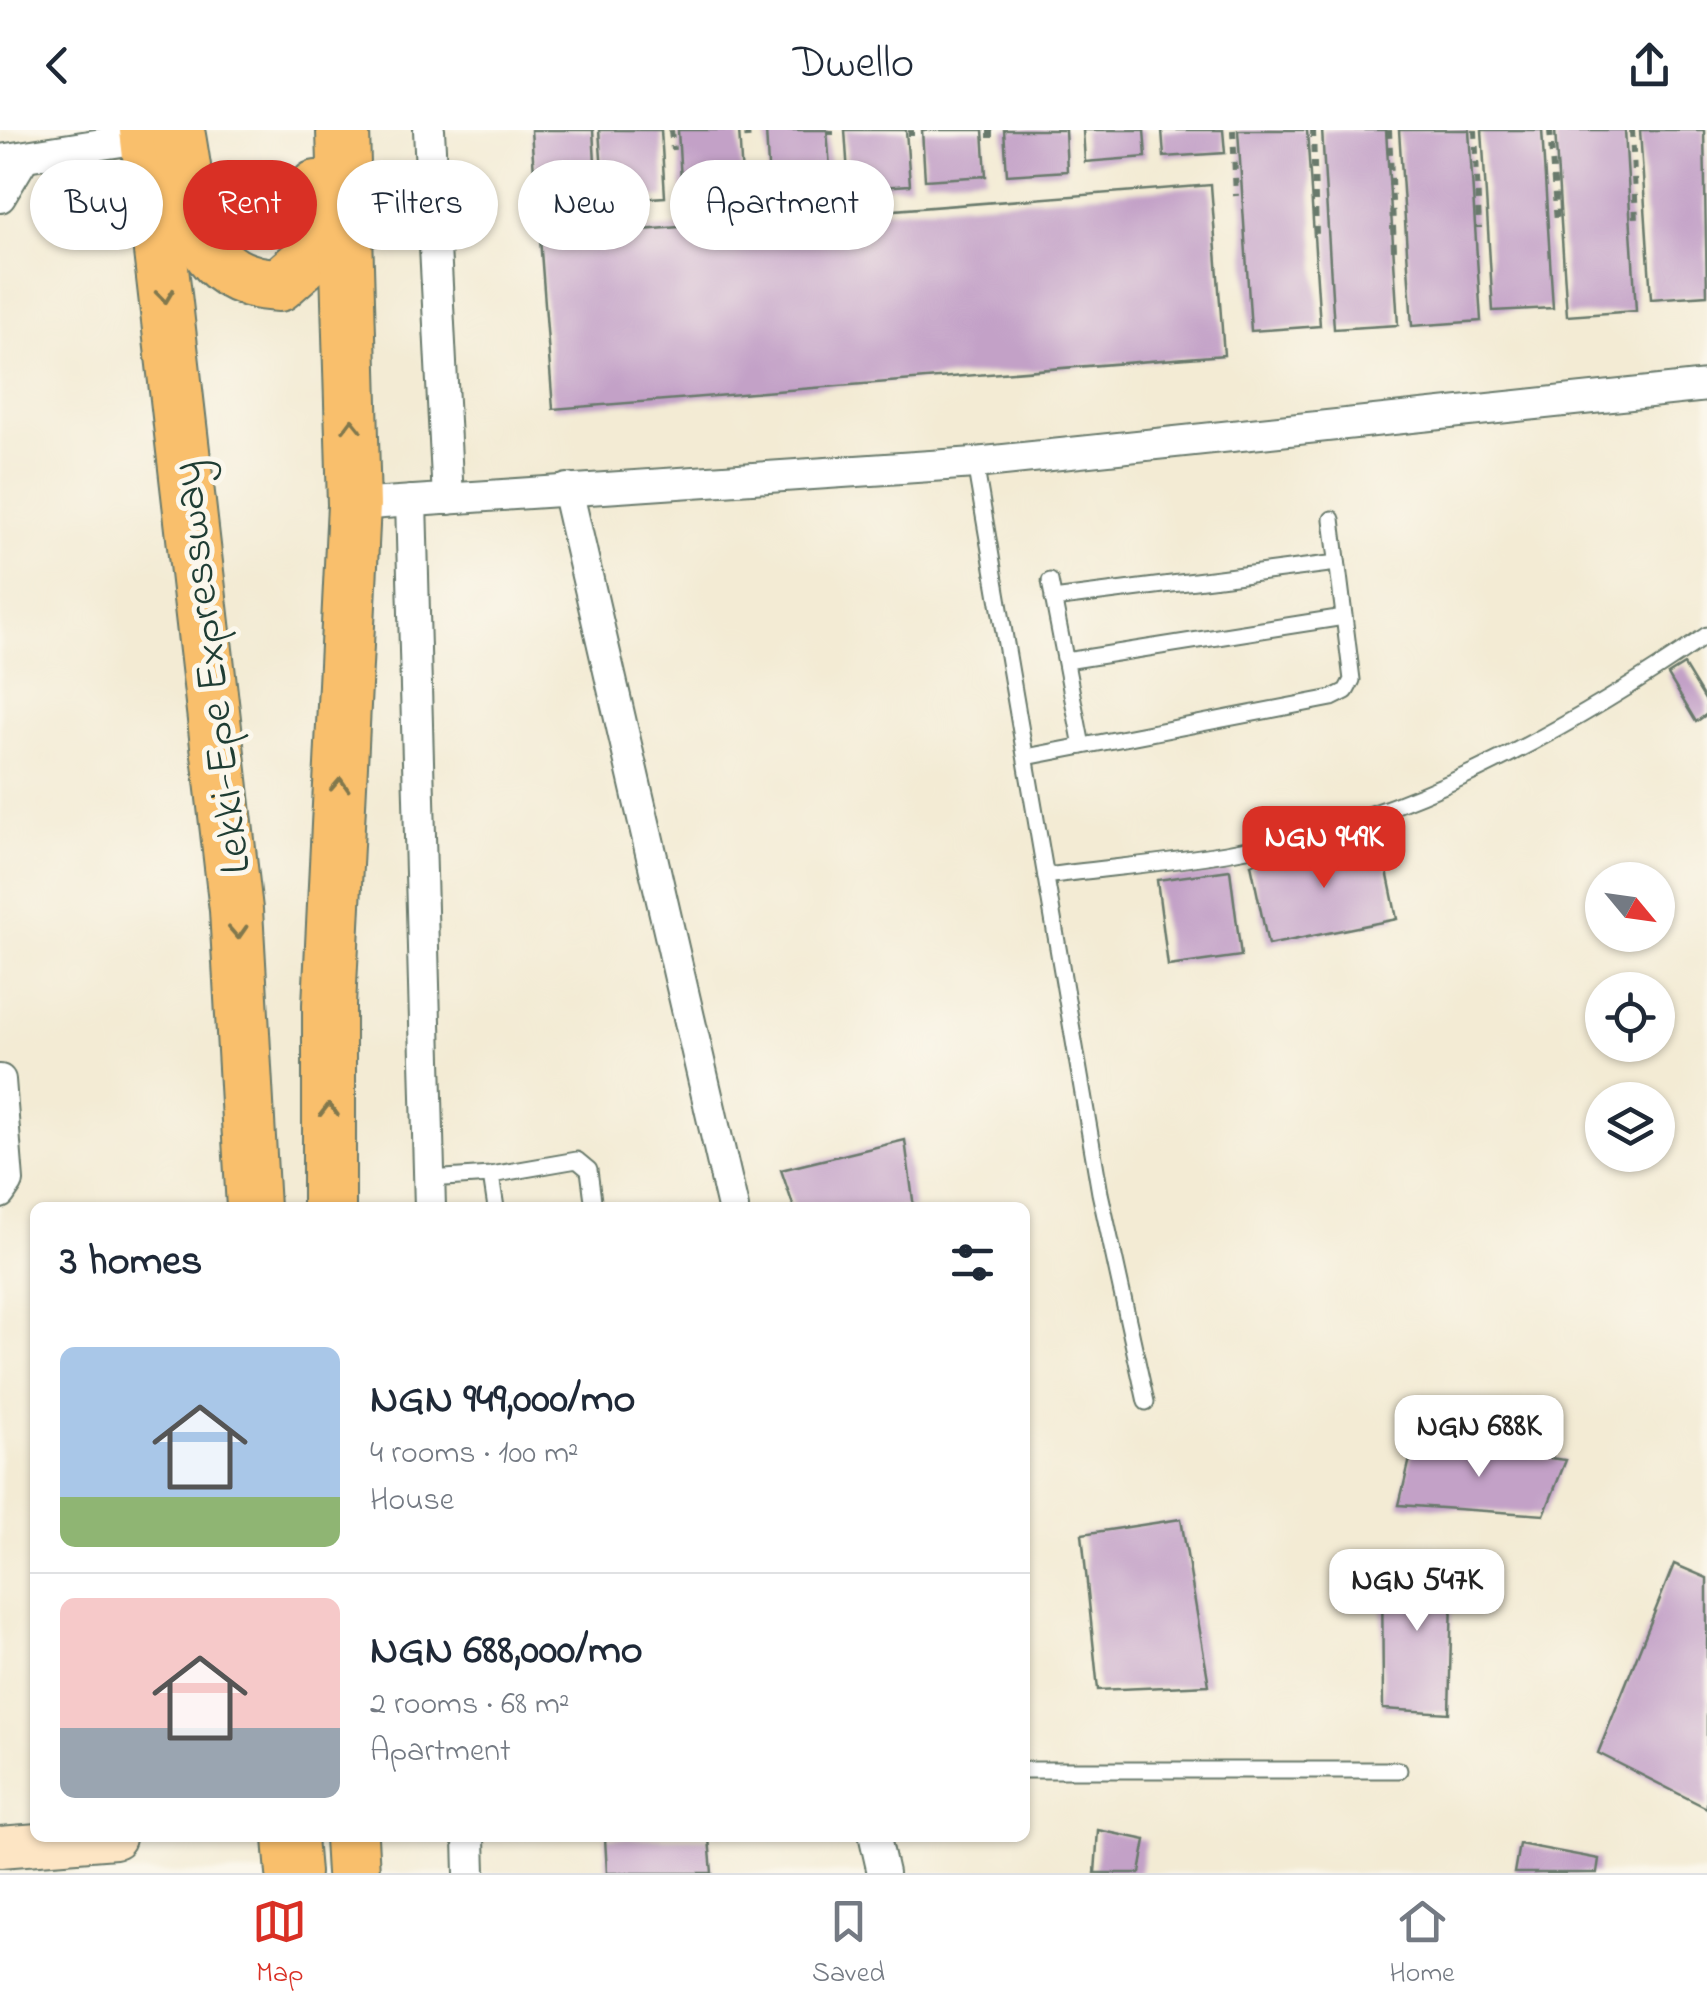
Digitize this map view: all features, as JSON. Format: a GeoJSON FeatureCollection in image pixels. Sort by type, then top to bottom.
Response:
{"type":"FeatureCollection","features":[{"type":"Feature","properties":{"kind":"highway"},"geometry":{"type":"LineString","coordinates":[[157,132],[196,230],[216,266],[250,284],[279,285],[312,256],[318,216],[312,130]]}},
{"type":"Feature","properties":{"kind":"highway"},"geometry":{"type":"LineString","coordinates":[[329,1202],[330,1004],[354,505],[343,130]]}},
{"type":"Feature","properties":{"kind":"highway","name":"Lekki-Epe Expressway"},"geometry":{"type":"LineString","coordinates":[[157,132],[236,910],[253,1202]]}},
{"type":"Feature","properties":{"kind":"highway"},"geometry":{"type":"LineString","coordinates":[[290,1842],[293,1873]]}},
{"type":"Feature","properties":{"kind":"highway"},"geometry":{"type":"LineString","coordinates":[[352,1842],[353,1873]]}},
{"type":"Feature","properties":{"kind":"street"},"geometry":{"type":"LineString","coordinates":[[429,130],[448,499]]}},
{"type":"Feature","properties":{"kind":"street"},"geometry":{"type":"LineString","coordinates":[[0,197],[12,158],[157,132]]}},
{"type":"Feature","properties":{"kind":"street"},"geometry":{"type":"LineString","coordinates":[[354,505],[976,463],[1707,386]]}},
{"type":"Feature","properties":{"kind":"street"},"geometry":{"type":"LineString","coordinates":[[567,489],[731,1202]]}},
{"type":"Feature","properties":{"kind":"street"},"geometry":{"type":"LineString","coordinates":[[411,501],[429,1193]]}},
{"type":"Feature","properties":{"kind":"street"},"geometry":{"type":"LineString","coordinates":[[0,1080],[8,1181],[0,1193]]}},
{"type":"Feature","properties":{"kind":"street"},"geometry":{"type":"LineString","coordinates":[[0,1847],[72,1858],[106,1842]]}},
{"type":"Feature","properties":{"kind":"street"},"geometry":{"type":"LineString","coordinates":[[469,1842],[470,1873]]}},
{"type":"Feature","properties":{"kind":"street"},"geometry":{"type":"LineString","coordinates":[[875,1842],[882,1873]]}},
{"type":"Feature","properties":{"kind":"lane"},"geometry":{"type":"LineString","coordinates":[[976,463],[1100,1193],[1146,1402]]}},
{"type":"Feature","properties":{"kind":"lane"},"geometry":{"type":"LineString","coordinates":[[1026,757],[1332,698],[1352,680],[1332,519]]}},
{"type":"Feature","properties":{"kind":"lane"},"geometry":{"type":"LineString","coordinates":[[1054,599],[1338,563]]}},
{"type":"Feature","properties":{"kind":"lane"},"geometry":{"type":"LineString","coordinates":[[1050,581],[1082,746]]}},
{"type":"Feature","properties":{"kind":"lane"},"geometry":{"type":"LineString","coordinates":[[1066,661],[1344,617]]}},
{"type":"Feature","properties":{"kind":"lane"},"geometry":{"type":"LineString","coordinates":[[1046,876],[1228,853],[1312,833],[1403,802],[1501,758],[1627,690],[1707,635]]}},
{"type":"Feature","properties":{"kind":"lane"},"geometry":{"type":"LineString","coordinates":[[429,1193],[491,1175],[577,1160],[589,1170],[593,1202]]}},
{"type":"Feature","properties":{"kind":"lane"},"geometry":{"type":"LineString","coordinates":[[491,1175],[495,1202]]}},
{"type":"Feature","properties":{"kind":"lane"},"geometry":{"type":"LineString","coordinates":[[1030,1770],[1399,1770]]}},
{"type":"Feature","properties":{"kind":"path"},"geometry":{"type":"LineString","coordinates":[[671,130],[673,150]]}},
{"type":"Feature","properties":{"kind":"path"},"geometry":{"type":"LineString","coordinates":[[747,130],[748,145]]}},
{"type":"Feature","properties":{"kind":"path"},"geometry":{"type":"LineString","coordinates":[[1233,130],[1236,196]]}},
{"type":"Feature","properties":{"kind":"path"},"geometry":{"type":"LineString","coordinates":[[1313,130],[1316,234]]}},
{"type":"Feature","properties":{"kind":"path"},"geometry":{"type":"LineString","coordinates":[[1389,130],[1394,250]]}},
{"type":"Feature","properties":{"kind":"path"},"geometry":{"type":"LineString","coordinates":[[1475,130],[1479,228]]}},
{"type":"Feature","properties":{"kind":"path"},"geometry":{"type":"LineString","coordinates":[[1550,130],[1557,224]]}},
{"type":"Feature","properties":{"kind":"path"},"geometry":{"type":"LineString","coordinates":[[1632,130],[1636,221]]}},
{"type":"Feature","properties":{"kind":"building"},"geometry":{"type":"Polygon","coordinates":[[[531,130],[593,130],[595,160],[533,160],[531,130]]]}},
{"type":"Feature","properties":{"kind":"building"},"geometry":{"type":"Polygon","coordinates":[[[599,130],[661,130],[665,197],[650,198],[650,160],[601,160],[599,130]]]}},
{"type":"Feature","properties":{"kind":"building"},"geometry":{"type":"Polygon","coordinates":[[[678,130],[739,130],[741,160],[680,160],[678,130]]]}},
{"type":"Feature","properties":{"kind":"building"},"geometry":{"type":"Polygon","coordinates":[[[766,130],[827,130],[829,160],[768,160],[766,130]]]}},
{"type":"Feature","properties":{"kind":"building"},"geometry":{"type":"Polygon","coordinates":[[[845,130],[906,130],[910,185],[894,186],[894,160],[847,160],[845,130]]]}},
{"type":"Feature","properties":{"kind":"building"},"geometry":{"type":"Polygon","coordinates":[[[922,130],[983,130],[986,176],[925,180],[922,130]]]}},
{"type":"Feature","properties":{"kind":"building"},"geometry":{"type":"Polygon","coordinates":[[[1004,130],[1065,130],[1067,171],[1007,175],[1004,130]]]}},
{"type":"Feature","properties":{"kind":"building"},"geometry":{"type":"Polygon","coordinates":[[[1083,130],[1144,130],[1146,157],[1085,162],[1083,130]]]}},
{"type":"Feature","properties":{"kind":"building"},"geometry":{"type":"Polygon","coordinates":[[[1162,130],[1223,130],[1225,153],[1164,157],[1162,130]]]}},
{"type":"Feature","properties":{"kind":"building"},"geometry":{"type":"Polygon","coordinates":[[[1238,130],[1307,130],[1320,326],[1251,331],[1238,130]]]}},
{"type":"Feature","properties":{"kind":"building"},"geometry":{"type":"Polygon","coordinates":[[[1322,130],[1386,130],[1398,325],[1334,329],[1322,130]]]}},
{"type":"Feature","properties":{"kind":"building"},"geometry":{"type":"Polygon","coordinates":[[[1399,130],[1469,130],[1481,321],[1412,326],[1399,130]]]}},
{"type":"Feature","properties":{"kind":"building"},"geometry":{"type":"Polygon","coordinates":[[[1482,130],[1542,130],[1553,308],[1493,311],[1482,130]]]}},
{"type":"Feature","properties":{"kind":"building"},"geometry":{"type":"Polygon","coordinates":[[[1555,130],[1625,130],[1636,311],[1567,316],[1555,130]]]}},
{"type":"Feature","properties":{"kind":"building"},"geometry":{"type":"Polygon","coordinates":[[[1640,130],[1704,130],[1707,295],[1651,299],[1640,130]]]}},
{"type":"Feature","properties":{"kind":"building"},"geometry":{"type":"Polygon","coordinates":[[[1211,185],[1224,355],[553,409],[541,250],[650,250],[650,229],[670,228],[670,250],[894,250],[894,210],[1211,185]]]}},
{"type":"Feature","properties":{"kind":"building"},"geometry":{"type":"Polygon","coordinates":[[[1684,665],[1707,703],[1707,714],[1696,722],[1668,675],[1684,665]]]}},
{"type":"Feature","properties":{"kind":"building"},"geometry":{"type":"Polygon","coordinates":[[[1380,837],[1397,919],[1268,945],[1251,864],[1380,837]]]}},
{"type":"Feature","properties":{"kind":"building"},"geometry":{"type":"Polygon","coordinates":[[[1230,870],[1241,956],[1168,966],[1157,880],[1230,870]]]}},
{"type":"Feature","properties":{"kind":"building"},"geometry":{"type":"Polygon","coordinates":[[[905,1140],[913,1202],[792,1202],[781,1170],[905,1140]]]}},
{"type":"Feature","properties":{"kind":"building"},"geometry":{"type":"Polygon","coordinates":[[[1414,1442],[1566,1460],[1544,1515],[1399,1505],[1414,1442]]]}},
{"type":"Feature","properties":{"kind":"building"},"geometry":{"type":"Polygon","coordinates":[[[1181,1519],[1209,1685],[1098,1690],[1082,1534],[1181,1519]]]}},
{"type":"Feature","properties":{"kind":"building"},"geometry":{"type":"Polygon","coordinates":[[[1453,1558],[1449,1713],[1383,1709],[1382,1559],[1453,1558]]]}},
{"type":"Feature","properties":{"kind":"building"},"geometry":{"type":"Polygon","coordinates":[[[1674,1564],[1707,1578],[1707,1808],[1598,1753],[1674,1564]]]}},
{"type":"Feature","properties":{"kind":"building"},"geometry":{"type":"Polygon","coordinates":[[[1098,1830],[1146,1840],[1140,1873],[1095,1873],[1098,1830]]]}},
{"type":"Feature","properties":{"kind":"building"},"geometry":{"type":"Polygon","coordinates":[[[605,1842],[709,1842],[712,1873],[607,1873],[605,1842]]]}},
{"type":"Feature","properties":{"kind":"building"},"geometry":{"type":"Polygon","coordinates":[[[1519,1844],[1599,1859],[1597,1873],[1514,1873],[1519,1844]]]}}]}
